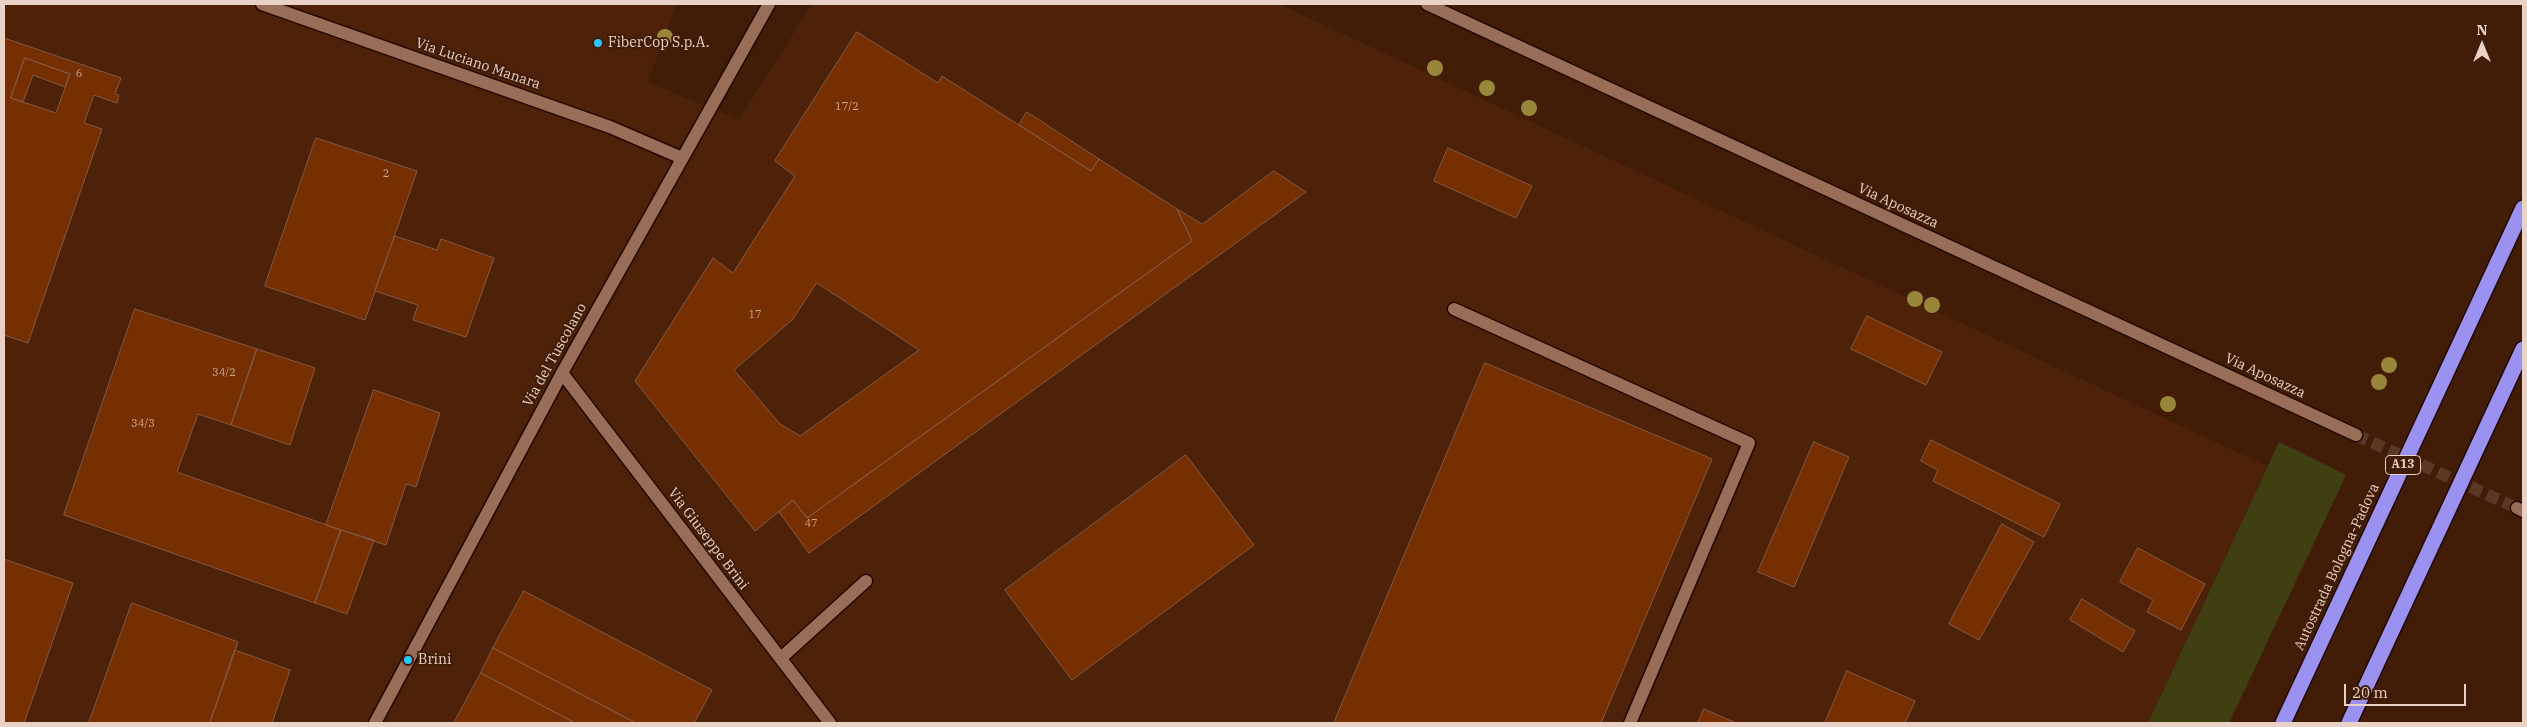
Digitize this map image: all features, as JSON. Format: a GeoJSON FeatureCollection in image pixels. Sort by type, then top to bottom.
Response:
{"type":"FeatureCollection","features":[{"type":"Feature","properties":{"kind":"highway","name":"Autostrada Bologna-Padova"},"geometry":{"type":"LineString","coordinates":[[2283,723],[2523,208]]}},
{"type":"Feature","properties":{"kind":"highway"},"geometry":{"type":"LineString","coordinates":[[2349,723],[2523,349]]}},
{"type":"Feature","properties":{"kind":"street","name":"Via Luciano Manara"},"geometry":{"type":"LineString","coordinates":[[262,4],[610,127],[682,158]]}},
{"type":"Feature","properties":{"kind":"street","name":"Via del Tuscolano"},"geometry":{"type":"LineString","coordinates":[[375,723],[562,372],[768,4]]}},
{"type":"Feature","properties":{"kind":"street","name":"Via Aposazza"},"geometry":{"type":"LineString","coordinates":[[1427,4],[2356,435]]}},
{"type":"Feature","properties":{"kind":"street"},"geometry":{"type":"LineString","coordinates":[[1454,309],[1749,443],[1630,723]]}},
{"type":"Feature","properties":{"kind":"street","name":"Via Giuseppe Brini"},"geometry":{"type":"LineString","coordinates":[[562,372],[830,723]]}},
{"type":"Feature","properties":{"kind":"street"},"geometry":{"type":"LineString","coordinates":[[780,658],[866,581]]}},
{"type":"Feature","properties":{"kind":"shaded area"},"geometry":{"type":"Polygon","coordinates":[[[4,4],[676,4],[648,82],[739,120],[812,4],[1279,4],[2267,466],[2148,723],[4,723],[4,4]]]}},
{"type":"Feature","properties":{"kind":"shaded area"},"geometry":{"type":"Polygon","coordinates":[[[2279,442],[2346,475],[2229,723],[2148,723],[2279,442]]]}},
{"type":"Feature","properties":{"kind":"building"},"geometry":{"type":"Polygon","coordinates":[[[857,32],[938,83],[942,76],[1091,171],[1099,159],[1177,209],[1192,241],[807,518],[793,500],[755,531],[635,381],[713,258],[733,273],[795,176],[775,161],[857,32]],[[817,283],[792,320],[734,370],[780,424],[800,436],[919,350],[817,283]]]}},
{"type":"Feature","properties":{"kind":"building"},"geometry":{"type":"Polygon","coordinates":[[[4,38],[121,78],[115,94],[119,95],[117,103],[94,95],[84,123],[102,129],[28,343],[4,335],[4,38]],[[25,58],[11,98],[56,113],[70,74],[25,58]]]}},
{"type":"Feature","properties":{"kind":"building"},"geometry":{"type":"Polygon","coordinates":[[[25,58],[70,74],[65,87],[33,75],[23,102],[11,98],[25,58]]]}},
{"type":"Feature","properties":{"kind":"building"},"geometry":{"type":"Polygon","coordinates":[[[1027,112],[1099,159],[1091,171],[1019,125],[1027,112]]]}},
{"type":"Feature","properties":{"kind":"building"},"geometry":{"type":"Polygon","coordinates":[[[316,138],[417,171],[365,320],[265,286],[316,138]]]}},
{"type":"Feature","properties":{"kind":"building"},"geometry":{"type":"Polygon","coordinates":[[[1448,148],[1532,186],[1516,218],[1434,181],[1448,148]]]}},
{"type":"Feature","properties":{"kind":"building"},"geometry":{"type":"Polygon","coordinates":[[[1274,171],[1306,192],[809,553],[779,512],[793,500],[807,518],[1192,241],[1177,209],[1202,224],[1274,171]]]}},
{"type":"Feature","properties":{"kind":"building"},"geometry":{"type":"Polygon","coordinates":[[[395,236],[437,250],[441,239],[494,258],[466,337],[413,320],[418,305],[375,291],[395,236]]]}},
{"type":"Feature","properties":{"kind":"building"},"geometry":{"type":"Polygon","coordinates":[[[135,309],[257,349],[231,425],[198,414],[177,472],[341,530],[315,603],[64,515],[135,309]]]}},
{"type":"Feature","properties":{"kind":"building"},"geometry":{"type":"Polygon","coordinates":[[[1867,316],[1942,352],[1926,385],[1851,349],[1867,316]]]}},
{"type":"Feature","properties":{"kind":"building"},"geometry":{"type":"Polygon","coordinates":[[[257,349],[315,368],[290,445],[231,425],[257,349]]]}},
{"type":"Feature","properties":{"kind":"building"},"geometry":{"type":"Polygon","coordinates":[[[1485,363],[1712,459],[1601,723],[1334,723],[1485,363]]]}},
{"type":"Feature","properties":{"kind":"building"},"geometry":{"type":"Polygon","coordinates":[[[374,390],[440,413],[416,487],[406,484],[386,545],[326,525],[374,390]]]}},
{"type":"Feature","properties":{"kind":"building"},"geometry":{"type":"Polygon","coordinates":[[[1931,440],[2060,504],[2044,537],[1933,481],[1938,470],[1921,461],[1931,440]]]}},
{"type":"Feature","properties":{"kind":"building"},"geometry":{"type":"Polygon","coordinates":[[[1814,442],[1849,457],[1794,587],[1758,572],[1814,442]]]}},
{"type":"Feature","properties":{"kind":"building"},"geometry":{"type":"Polygon","coordinates":[[[1186,455],[1254,545],[1072,680],[1005,590],[1186,455]]]}},
{"type":"Feature","properties":{"kind":"building"},"geometry":{"type":"Polygon","coordinates":[[[2002,524],[2034,542],[1979,640],[1949,624],[2002,524]]]}},
{"type":"Feature","properties":{"kind":"building"},"geometry":{"type":"Polygon","coordinates":[[[341,530],[374,540],[347,614],[315,603],[341,530]]]}},
{"type":"Feature","properties":{"kind":"building"},"geometry":{"type":"Polygon","coordinates":[[[2138,548],[2205,584],[2181,630],[2147,612],[2153,600],[2120,582],[2138,548]]]}},
{"type":"Feature","properties":{"kind":"building"},"geometry":{"type":"Polygon","coordinates":[[[4,559],[73,583],[24,723],[4,723],[4,559]]]}},
{"type":"Feature","properties":{"kind":"building"},"geometry":{"type":"Polygon","coordinates":[[[524,591],[712,690],[694,723],[636,723],[493,648],[524,591]]]}},
{"type":"Feature","properties":{"kind":"building"},"geometry":{"type":"Polygon","coordinates":[[[2082,599],[2135,631],[2123,652],[2070,620],[2082,599]]]}},
{"type":"Feature","properties":{"kind":"building"},"geometry":{"type":"Polygon","coordinates":[[[132,603],[238,642],[210,723],[89,723],[132,603]]]}},
{"type":"Feature","properties":{"kind":"building"},"geometry":{"type":"Polygon","coordinates":[[[493,648],[636,723],[575,723],[481,673],[493,648]]]}},
{"type":"Feature","properties":{"kind":"building"},"geometry":{"type":"Polygon","coordinates":[[[235,650],[290,670],[272,723],[210,723],[235,650]]]}},
{"type":"Feature","properties":{"kind":"building"},"geometry":{"type":"Polygon","coordinates":[[[1847,671],[1915,701],[1905,723],[1825,723],[1847,671]]]}},
{"type":"Feature","properties":{"kind":"building"},"geometry":{"type":"Polygon","coordinates":[[[481,673],[575,723],[454,723],[481,673]]]}},
{"type":"Feature","properties":{"kind":"building"},"geometry":{"type":"Polygon","coordinates":[[[1704,709],[1736,723],[1698,723],[1704,709]]]}},
{"type":"Feature","properties":{"kind":"tunnel"},"geometry":{"type":"LineString","coordinates":[[2356,435],[2517,508]]}},
{"type":"Feature","properties":{"kind":"place","name":"FiberCop S.p.A."},"geometry":{"type":"Point","coordinates":[598,43]}},
{"type":"Feature","properties":{"kind":"place","name":"Brini"},"geometry":{"type":"Point","coordinates":[408,660]}}]}
